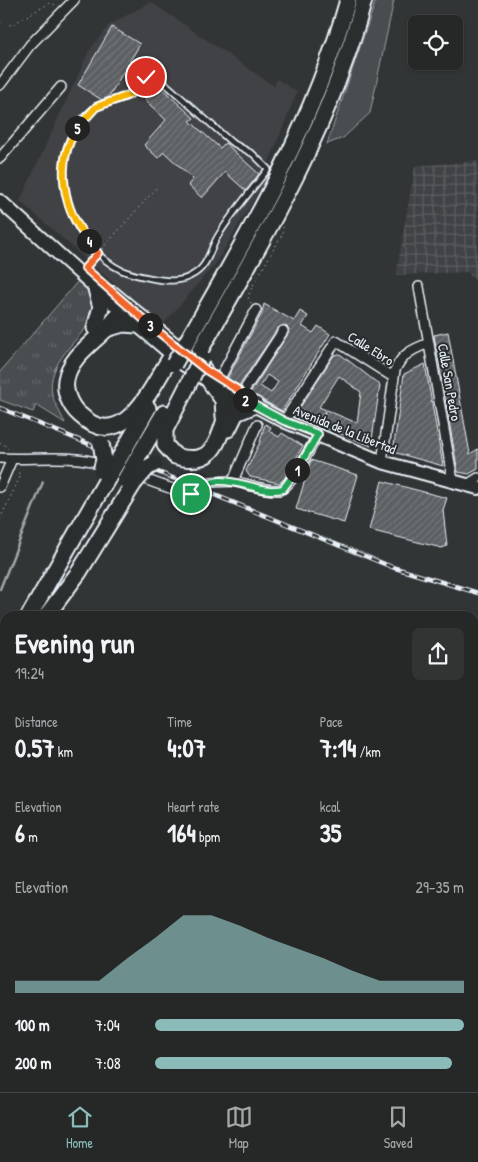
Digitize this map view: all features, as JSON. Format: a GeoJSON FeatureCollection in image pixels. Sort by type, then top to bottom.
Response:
{"type":"FeatureCollection","features":[{"type":"Feature","properties":{"kind":"highway"},"geometry":{"type":"LineString","coordinates":[[101,469],[124,450],[171,362],[178,342],[258,218],[307,116],[328,63],[348,0]]}},
{"type":"Feature","properties":{"kind":"highway"},"geometry":{"type":"LineString","coordinates":[[50,611],[130,482],[138,457],[200,356],[290,190],[318,130],[343,66],[364,0]]}},
{"type":"Feature","properties":{"kind":"highway"},"geometry":{"type":"LineString","coordinates":[[96,289],[101,307],[101,329]]}},
{"type":"Feature","properties":{"kind":"highway"},"geometry":{"type":"LineString","coordinates":[[118,305],[78,358],[66,379],[70,405],[92,424],[112,427],[123,423],[133,416],[171,362]]}},
{"type":"Feature","properties":{"kind":"highway"},"geometry":{"type":"LineString","coordinates":[[30,611],[104,460],[101,444],[96,436],[73,419],[67,411],[62,402],[58,382],[69,357],[101,329],[123,324],[137,326]]}},
{"type":"Feature","properties":{"kind":"highway"},"geometry":{"type":"LineString","coordinates":[[189,375],[163,437],[168,451],[184,458],[206,456],[217,443],[228,421],[236,412],[234,392]]}},
{"type":"Feature","properties":{"kind":"highway"},"geometry":{"type":"LineString","coordinates":[[130,482],[147,468],[164,461],[191,466],[208,462],[222,449],[234,392]]}},
{"type":"Feature","properties":{"kind":"highway"},"geometry":{"type":"LineString","coordinates":[[228,421],[223,400],[234,392]]}},
{"type":"Feature","properties":{"kind":"main road"},"geometry":{"type":"LineString","coordinates":[[0,200],[96,289],[126,310],[165,342],[178,342],[234,392]]}},
{"type":"Feature","properties":{"kind":"main road"},"geometry":{"type":"LineString","coordinates":[[0,200],[40,228],[85,268],[137,326],[182,364],[234,392]]}},
{"type":"Feature","properties":{"kind":"main road"},"geometry":{"type":"LineString","coordinates":[[29,227],[41,234],[79,268],[85,268]]}},
{"type":"Feature","properties":{"kind":"main road","name":"Avenida de la Libertad"},"geometry":{"type":"LineString","coordinates":[[234,392],[284,421],[382,462],[472,486]]}},
{"type":"Feature","properties":{"kind":"street"},"geometry":{"type":"LineString","coordinates":[[0,84],[30,45],[74,0]]}},
{"type":"Feature","properties":{"kind":"street"},"geometry":{"type":"LineString","coordinates":[[0,158],[61,87]]}},
{"type":"Feature","properties":{"kind":"street","name":"Calle San Pedro"},"geometry":{"type":"LineString","coordinates":[[420,287],[453,481]]}},
{"type":"Feature","properties":{"kind":"street"},"geometry":{"type":"LineString","coordinates":[[234,392],[256,310]]}},
{"type":"Feature","properties":{"kind":"street"},"geometry":{"type":"LineString","coordinates":[[234,392],[283,332]]}},
{"type":"Feature","properties":{"kind":"street","name":"Calle Ebro"},"geometry":{"type":"LineString","coordinates":[[284,421],[336,341],[393,377]]}},
{"type":"Feature","properties":{"kind":"street"},"geometry":{"type":"LineString","coordinates":[[382,462],[393,377],[400,359],[408,352],[429,343]]}},
{"type":"Feature","properties":{"kind":"street"},"geometry":{"type":"LineString","coordinates":[[233,481],[257,425]]}},
{"type":"Feature","properties":{"kind":"street"},"geometry":{"type":"LineString","coordinates":[[0,458],[101,469],[191,494],[196,493],[211,482],[233,481],[274,490],[283,489],[290,483],[318,434]]}},
{"type":"Feature","properties":{"kind":"street"},"geometry":{"type":"LineString","coordinates":[[0,487],[12,459]]}},
{"type":"Feature","properties":{"kind":"street"},"geometry":{"type":"LineString","coordinates":[[472,486],[478,478]]}},
{"type":"Feature","properties":{"kind":"lane"},"geometry":{"type":"LineString","coordinates":[[151,75],[158,77],[231,142],[253,154],[268,169],[217,237],[208,259],[196,274],[175,281],[137,275],[120,270],[98,253],[80,230],[67,202],[63,175],[68,149],[79,125],[96,107],[129,95],[146,77],[151,75]]}},
{"type":"Feature","properties":{"kind":"lane"},"geometry":{"type":"LineString","coordinates":[[85,268],[98,253]]}},
{"type":"Feature","properties":{"kind":"path"},"geometry":{"type":"LineString","coordinates":[[0,22],[11,25],[50,3],[65,8]]}},
{"type":"Feature","properties":{"kind":"path"},"geometry":{"type":"LineString","coordinates":[[98,253],[158,186]]}},
{"type":"Feature","properties":{"kind":"path"},"geometry":{"type":"LineString","coordinates":[[256,310],[248,297],[283,233],[283,228]]}},
{"type":"Feature","properties":{"kind":"path"},"geometry":{"type":"LineString","coordinates":[[0,443],[4,444]]}},
{"type":"Feature","properties":{"kind":"path"},"geometry":{"type":"LineString","coordinates":[[0,519],[20,477]]}},
{"type":"Feature","properties":{"kind":"shaded area"},"geometry":{"type":"Polygon","coordinates":[[[151,2],[274,86],[277,79],[297,92],[269,162],[274,172],[265,181],[216,263],[162,326],[20,201],[89,51],[109,25],[151,2]]]}},
{"type":"Feature","properties":{"kind":"shaded area"},"geometry":{"type":"Polygon","coordinates":[[[478,161],[478,284],[467,272],[396,275],[415,166],[478,161]]]}},
{"type":"Feature","properties":{"kind":"green space"},"geometry":{"type":"Polygon","coordinates":[[[376,0],[394,0],[370,113],[343,138],[327,144],[376,0]]]}},
{"type":"Feature","properties":{"kind":"green space"},"geometry":{"type":"Polygon","coordinates":[[[78,281],[91,291],[94,317],[65,352],[54,372],[51,383],[52,394],[65,423],[36,405],[33,412],[0,400],[0,372],[78,281]]]}},
{"type":"Feature","properties":{"kind":"building"},"geometry":{"type":"Polygon","coordinates":[[[112,27],[140,44],[108,98],[102,100],[78,85],[112,27]]]}},
{"type":"Feature","properties":{"kind":"building"},"geometry":{"type":"Polygon","coordinates":[[[158,85],[194,118],[190,121],[220,148],[225,143],[259,174],[246,191],[225,172],[202,198],[188,185],[193,179],[164,152],[158,158],[144,145],[166,120],[145,100],[158,85]]]}},
{"type":"Feature","properties":{"kind":"building"},"geometry":{"type":"Polygon","coordinates":[[[264,304],[294,321],[300,311],[308,316],[302,326],[313,333],[318,326],[330,334],[282,411],[250,393],[288,334],[289,329],[286,326],[278,328],[239,386],[227,379],[262,313],[264,304]],[[267,375],[260,386],[271,393],[278,382],[267,375]]]}},
{"type":"Feature","properties":{"kind":"building"},"geometry":{"type":"Polygon","coordinates":[[[448,332],[470,454],[478,449],[478,469],[469,474],[458,472],[434,335],[448,332]]]}},
{"type":"Feature","properties":{"kind":"building"},"geometry":{"type":"Polygon","coordinates":[[[340,354],[380,385],[371,446],[321,426],[325,411],[317,424],[297,412],[334,355],[340,354]],[[339,376],[319,407],[357,423],[361,392],[339,376]]]}},
{"type":"Feature","properties":{"kind":"building"},"geometry":{"type":"Polygon","coordinates":[[[425,364],[443,466],[393,452],[404,374],[425,364]]]}},
{"type":"Feature","properties":{"kind":"building"},"geometry":{"type":"Polygon","coordinates":[[[265,424],[271,427],[269,431],[279,437],[282,433],[303,446],[284,479],[279,483],[250,477],[246,471],[260,442],[265,424]]]}},
{"type":"Feature","properties":{"kind":"building"},"geometry":{"type":"Polygon","coordinates":[[[311,460],[358,475],[344,523],[296,509],[311,460]]]}},
{"type":"Feature","properties":{"kind":"building"},"geometry":{"type":"Polygon","coordinates":[[[382,481],[447,498],[443,510],[447,546],[442,548],[369,530],[382,481]]]}},
{"type":"Feature","properties":{"kind":"waterway"},"geometry":{"type":"LineString","coordinates":[[0,589],[43,482]]}},
{"type":"Feature","properties":{"kind":"railway"},"geometry":{"type":"LineString","coordinates":[[0,408],[392,567],[478,593]]}},
{"type":"Feature","properties":{"kind":"route"},"geometry":{"type":"LineString","coordinates":[[146,77],[129,95],[96,107],[79,125],[68,149],[63,175],[67,202],[80,230],[98,253],[85,268],[169,341],[206,370],[238,390],[246,401],[284,421],[318,434],[290,483],[283,489],[274,490],[233,481],[218,481],[211,482],[196,493],[191,494]]}}]}
